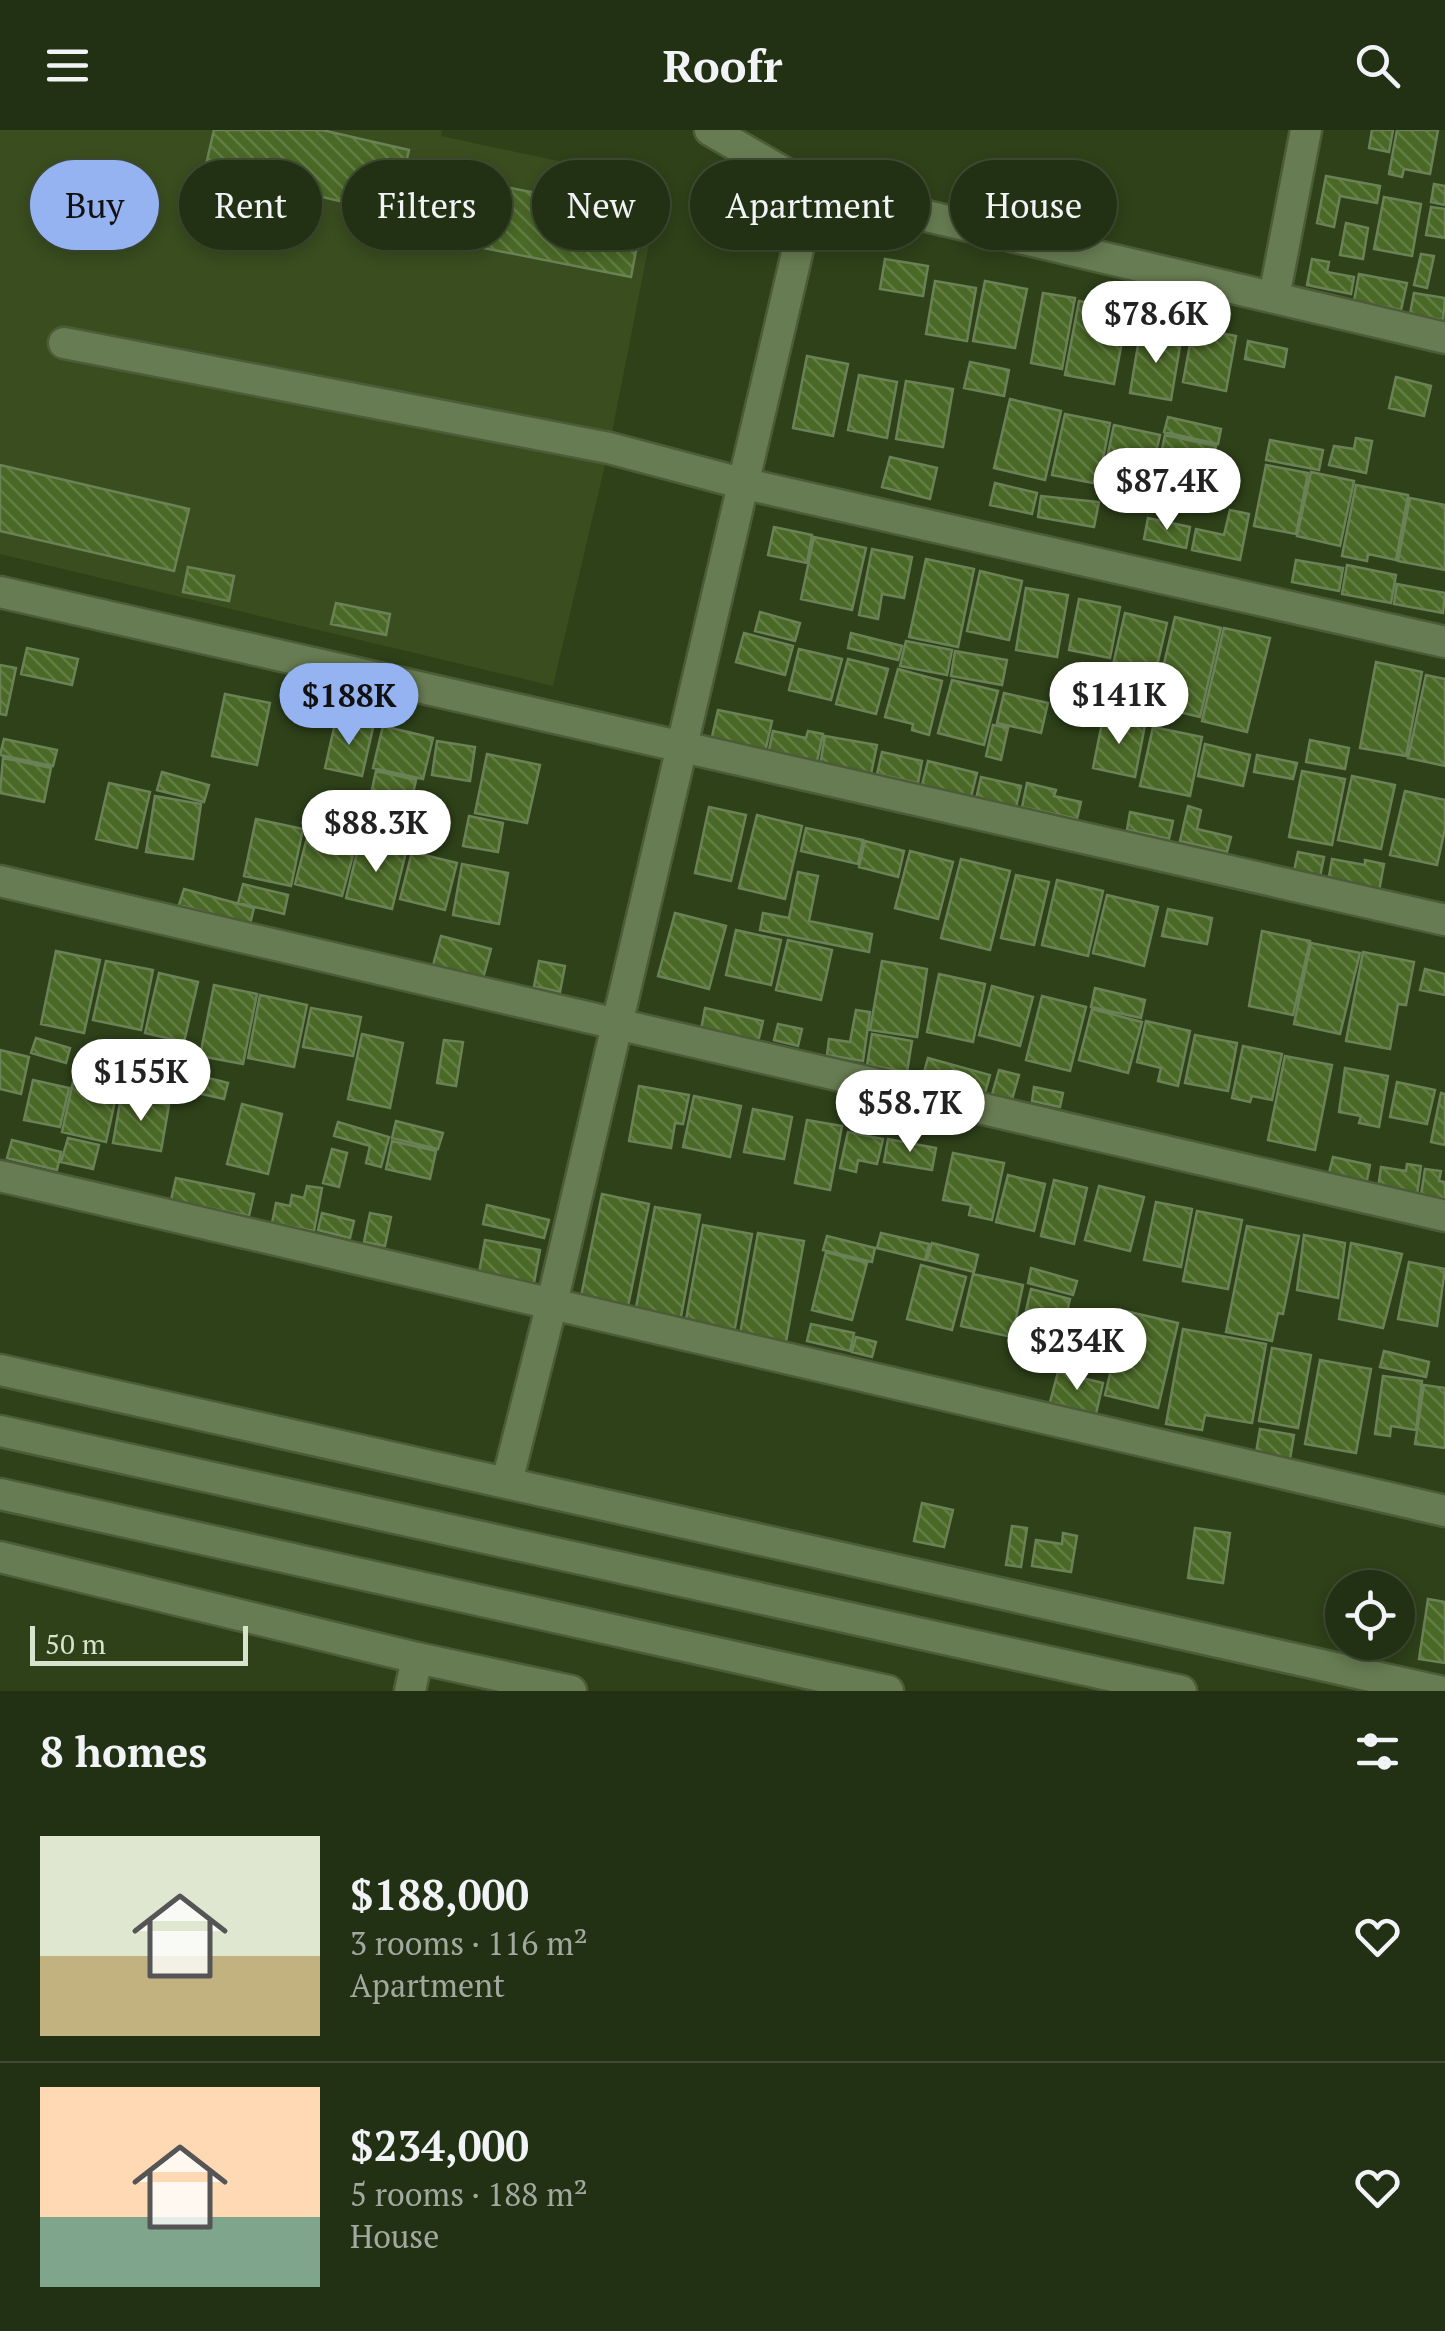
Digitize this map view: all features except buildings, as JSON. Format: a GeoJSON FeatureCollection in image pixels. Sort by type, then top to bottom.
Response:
{"type":"FeatureCollection","features":[{"type":"Feature","properties":{"kind":"street"},"geometry":{"type":"LineString","coordinates":[[1274,297],[1306,130]]}},
{"type":"Feature","properties":{"kind":"street"},"geometry":{"type":"LineString","coordinates":[[721,133],[765,160]]}},
{"type":"Feature","properties":{"kind":"street"},"geometry":{"type":"LineString","coordinates":[[930,217],[1445,338]]}},
{"type":"Feature","properties":{"kind":"street"},"geometry":{"type":"LineString","coordinates":[[507,1482],[797,250]]}},
{"type":"Feature","properties":{"kind":"street"},"geometry":{"type":"LineString","coordinates":[[64,343],[609,448],[741,484],[1445,642]]}},
{"type":"Feature","properties":{"kind":"street"},"geometry":{"type":"LineString","coordinates":[[0,592],[1445,920]]}},
{"type":"Feature","properties":{"kind":"street"},"geometry":{"type":"LineString","coordinates":[[0,881],[1445,1216]]}},
{"type":"Feature","properties":{"kind":"street"},"geometry":{"type":"LineString","coordinates":[[0,1176],[1445,1511]]}},
{"type":"Feature","properties":{"kind":"street"},"geometry":{"type":"LineString","coordinates":[[0,1370],[1438,1691]]}},
{"type":"Feature","properties":{"kind":"street"},"geometry":{"type":"LineString","coordinates":[[0,1430],[1181,1691]]}},
{"type":"Feature","properties":{"kind":"street"},"geometry":{"type":"LineString","coordinates":[[0,1494],[888,1691]]}},
{"type":"Feature","properties":{"kind":"street"},"geometry":{"type":"LineString","coordinates":[[0,1557],[571,1691]]}},
{"type":"Feature","properties":{"kind":"street"},"geometry":{"type":"LineString","coordinates":[[410,1691],[418,1658]]}},
{"type":"Feature","properties":{"kind":"shaded area"},"geometry":{"type":"Polygon","coordinates":[[[0,130],[442,130],[441,136],[553,160],[532,160],[532,250],[648,250],[609,448],[553,686],[0,554],[0,130]]]}}]}
